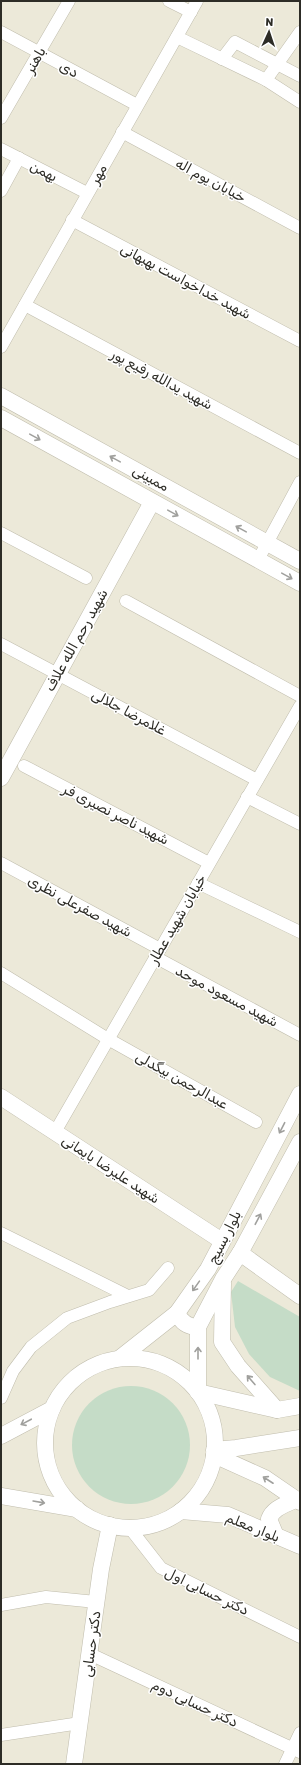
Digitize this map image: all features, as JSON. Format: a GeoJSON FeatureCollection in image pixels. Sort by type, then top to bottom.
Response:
{"type":"FeatureCollection","features":[{"type":"Feature","properties":{"kind":"main road","name":"ممبینی"},"geometry":{"type":"LineString","coordinates":[[1,396],[300,561]]}},
{"type":"Feature","properties":{"kind":"main road","name":"ممبینی"},"geometry":{"type":"LineString","coordinates":[[1,418],[300,584]]}},
{"type":"Feature","properties":{"kind":"main road","name":"شهید رحم الله علاف"},"geometry":{"type":"LineString","coordinates":[[1,778],[152,502]]}},
{"type":"Feature","properties":{"kind":"main road","name":"بلوار بسیج"},"geometry":{"type":"LineString","coordinates":[[120,1358],[177,1312],[208,1269],[300,1094]]}},
{"type":"Feature","properties":{"kind":"main road","name":"شهید علیرضا بایمانی"},"geometry":{"type":"LineString","coordinates":[[1,1097],[222,1240]]}},
{"type":"Feature","properties":{"kind":"main road","name":"بلوار بسیج"},"geometry":{"type":"LineString","coordinates":[[198,1392],[198,1327],[223,1279],[240,1253],[300,1142]]}},
{"type":"Feature","properties":{"kind":"main road"},"geometry":{"type":"LineString","coordinates":[[240,1253],[300,1296]]}},
{"type":"Feature","properties":{"kind":"main road"},"geometry":{"type":"LineString","coordinates":[[223,1279],[222,1342],[238,1366],[277,1410]]}},
{"type":"Feature","properties":{"kind":"main road"},"geometry":{"type":"LineString","coordinates":[[177,1312],[179,1317],[186,1325],[198,1327]]}},
{"type":"Feature","properties":{"kind":"main road"},"geometry":{"type":"LineString","coordinates":[[120,1358],[142,1359],[164,1365],[183,1376],[198,1392],[209,1412],[214,1433],[214,1452],[208,1476],[196,1495],[181,1511],[165,1520],[147,1526],[129,1527],[110,1525],[92,1519],[77,1509],[61,1493],[50,1474],[45,1452],[45,1430],[52,1409],[63,1390],[79,1374],[98,1364],[120,1358]]}},
{"type":"Feature","properties":{"kind":"main road"},"geometry":{"type":"LineString","coordinates":[[198,1392],[277,1410],[300,1406]]}},
{"type":"Feature","properties":{"kind":"main road"},"geometry":{"type":"LineString","coordinates":[[1,1436],[52,1409]]}},
{"type":"Feature","properties":{"kind":"main road"},"geometry":{"type":"LineString","coordinates":[[214,1452],[300,1438]]}},
{"type":"Feature","properties":{"kind":"main road"},"geometry":{"type":"LineString","coordinates":[[214,1452],[265,1478],[298,1501]]}},
{"type":"Feature","properties":{"kind":"main road"},"geometry":{"type":"LineString","coordinates":[[1,1496],[77,1509]]}},
{"type":"Feature","properties":{"kind":"main road"},"geometry":{"type":"LineString","coordinates":[[276,1536],[269,1519],[272,1513],[278,1508],[298,1501]]}},
{"type":"Feature","properties":{"kind":"main road","name":"بلوار معلم"},"geometry":{"type":"LineString","coordinates":[[181,1511],[228,1515],[300,1546]]}},
{"type":"Feature","properties":{"kind":"main road","name":"دکتر حسابی"},"geometry":{"type":"LineString","coordinates":[[74,1764],[96,1602],[110,1525]]}},
{"type":"Feature","properties":{"kind":"street","name":"باهنر"},"geometry":{"type":"LineString","coordinates":[[1,118],[69,1]]}},
{"type":"Feature","properties":{"kind":"street"},"geometry":{"type":"LineString","coordinates":[[169,1],[191,12]]}},
{"type":"Feature","properties":{"kind":"street","name":"مهر"},"geometry":{"type":"LineString","coordinates":[[1,348],[197,1]]}},
{"type":"Feature","properties":{"kind":"street","name":"دی"},"geometry":{"type":"LineString","coordinates":[[1,32],[137,105]]}},
{"type":"Feature","properties":{"kind":"street"},"geometry":{"type":"LineString","coordinates":[[266,80],[300,32]]}},
{"type":"Feature","properties":{"kind":"street"},"geometry":{"type":"LineString","coordinates":[[177,37],[266,80],[300,102]]}},
{"type":"Feature","properties":{"kind":"street"},"geometry":{"type":"LineString","coordinates":[[222,59],[235,42],[300,76]]}},
{"type":"Feature","properties":{"kind":"street","name":"خیابان یوم اله"},"geometry":{"type":"LineString","coordinates":[[122,132],[300,228]]}},
{"type":"Feature","properties":{"kind":"street","name":"بهمن"},"geometry":{"type":"LineString","coordinates":[[1,148],[88,193]]}},
{"type":"Feature","properties":{"kind":"street"},"geometry":{"type":"LineString","coordinates":[[1,191],[19,158]]}},
{"type":"Feature","properties":{"kind":"street","name":"شهید خداخواست بهبهانی"},"geometry":{"type":"LineString","coordinates":[[72,220],[300,341]]}},
{"type":"Feature","properties":{"kind":"street","name":"شهید یدالله رفیع پور"},"geometry":{"type":"LineString","coordinates":[[25,305],[300,453]]}},
{"type":"Feature","properties":{"kind":"street"},"geometry":{"type":"LineString","coordinates":[[258,560],[300,482]]}},
{"type":"Feature","properties":{"kind":"street"},"geometry":{"type":"LineString","coordinates":[[1,533],[86,578]]}},
{"type":"Feature","properties":{"kind":"street"},"geometry":{"type":"LineString","coordinates":[[126,602],[300,696]]}},
{"type":"Feature","properties":{"kind":"street","name":"غلامرضا جلالی"},"geometry":{"type":"LineString","coordinates":[[1,644],[257,780]]}},
{"type":"Feature","properties":{"kind":"street","name":"خیابان شهید عطار"},"geometry":{"type":"LineString","coordinates":[[55,1132],[247,797],[298,713]]}},
{"type":"Feature","properties":{"kind":"street","name":"شهید ناصر نصیری فر"},"geometry":{"type":"LineString","coordinates":[[24,766],[209,863]]}},
{"type":"Feature","properties":{"kind":"street"},"geometry":{"type":"LineString","coordinates":[[247,797],[300,824]]}},
{"type":"Feature","properties":{"kind":"street","name":"شهید صفرعلی نظری"},"geometry":{"type":"LineString","coordinates":[[1,863],[157,953]]}},
{"type":"Feature","properties":{"kind":"street"},"geometry":{"type":"LineString","coordinates":[[198,883],[300,932]]}},
{"type":"Feature","properties":{"kind":"street","name":"شهید مسعود موحد"},"geometry":{"type":"LineString","coordinates":[[157,953],[300,1035]]}},
{"type":"Feature","properties":{"kind":"street","name":"عبدالرحمن بیگدلی"},"geometry":{"type":"LineString","coordinates":[[1,973],[108,1039],[256,1122]]}},
{"type":"Feature","properties":{"kind":"street"},"geometry":{"type":"LineString","coordinates":[[1,1233],[128,1296]]}},
{"type":"Feature","properties":{"kind":"street"},"geometry":{"type":"LineString","coordinates":[[1,1398],[6,1376],[14,1371],[31,1346],[67,1318],[149,1290],[168,1268]]}},
{"type":"Feature","properties":{"kind":"street","name":"دکتر حسابی اول"},"geometry":{"type":"LineString","coordinates":[[129,1527],[161,1568],[300,1637]]}},
{"type":"Feature","properties":{"kind":"street"},"geometry":{"type":"LineString","coordinates":[[1,1605],[46,1597],[96,1602]]}},
{"type":"Feature","properties":{"kind":"street","name":"دکتر حسابی دوم"},"geometry":{"type":"LineString","coordinates":[[90,1654],[296,1750]]}},
{"type":"Feature","properties":{"kind":"street"},"geometry":{"type":"LineString","coordinates":[[1,1735],[80,1723]]}},
{"type":"Feature","properties":{"kind":"street"},"geometry":{"type":"LineString","coordinates":[[285,1764],[296,1750],[300,1733]]}},
{"type":"Feature","properties":{"kind":"green space"},"geometry":{"type":"Polygon","coordinates":[[[238,1281],[300,1317],[300,1391],[270,1377],[249,1354],[235,1327],[231,1292],[238,1281]]]}},
{"type":"Feature","properties":{"kind":"green space"},"geometry":{"type":"Polygon","coordinates":[[[131,1386],[142,1387],[154,1391],[173,1403],[185,1422],[189,1434],[189,1456],[185,1468],[173,1487],[154,1499],[142,1503],[131,1504],[120,1503],[108,1499],[89,1487],[77,1468],[73,1456],[72,1445],[73,1434],[77,1422],[89,1403],[108,1391],[120,1387],[131,1386]]]}}]}
